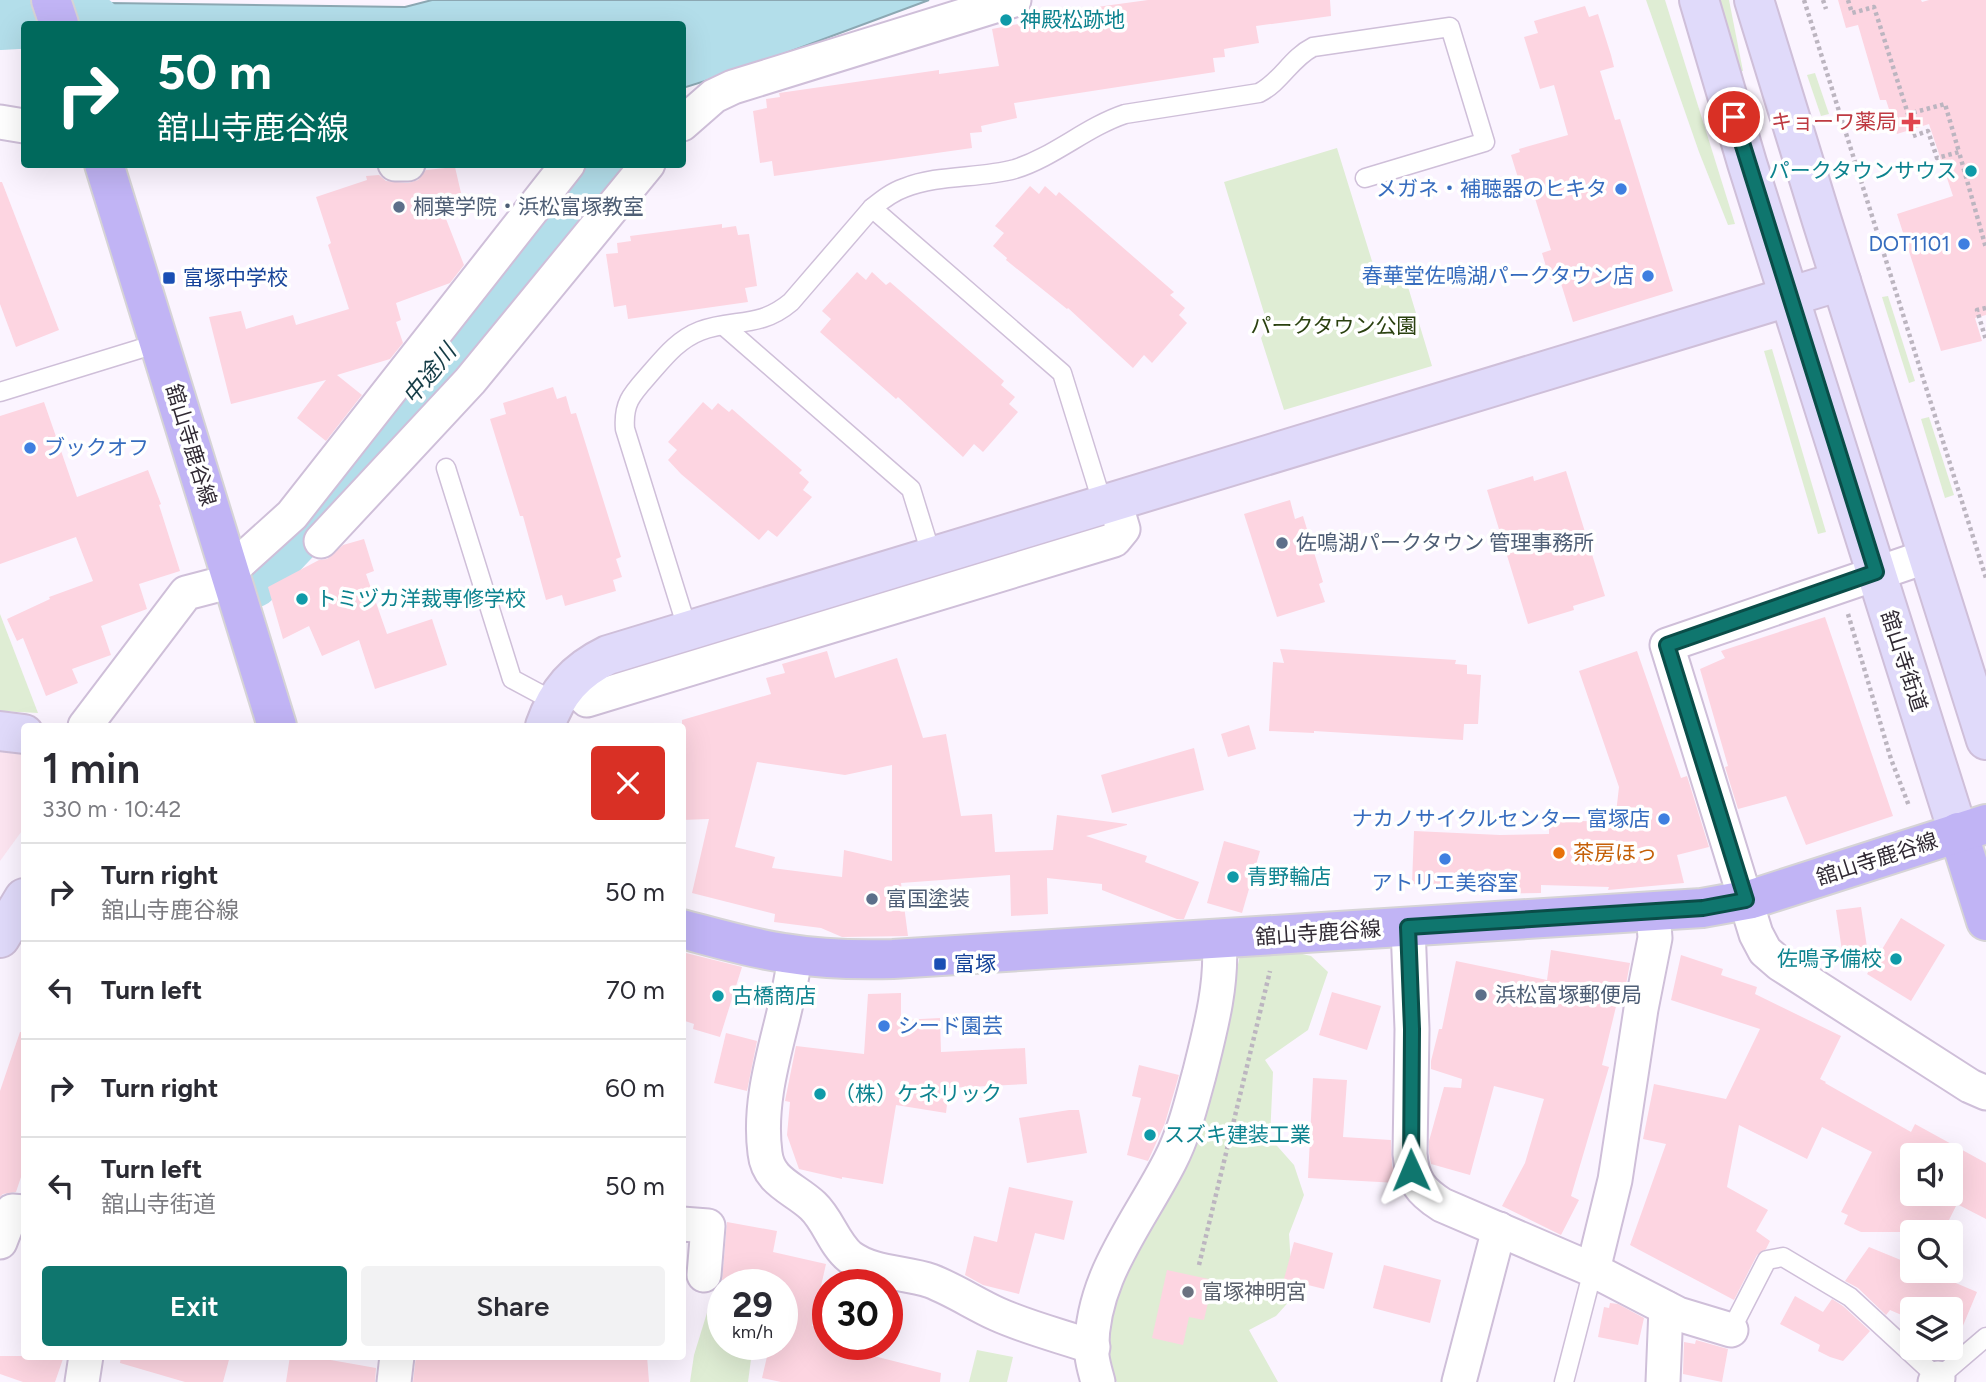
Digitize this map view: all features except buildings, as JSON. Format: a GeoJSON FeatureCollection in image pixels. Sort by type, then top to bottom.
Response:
{"type":"FeatureCollection","features":[{"type":"Feature","properties":{"kind":"main road"},"geometry":{"type":"LineString","coordinates":[[51,0],[58,21]]}},
{"type":"Feature","properties":{"kind":"main road","name":"舘山寺鹿谷線"},"geometry":{"type":"LineString","coordinates":[[105,168],[276,723]]}},
{"type":"Feature","properties":{"kind":"main road","name":"舘山寺鹿谷線"},"geometry":{"type":"LineString","coordinates":[[686,930],[750,947],[795,955],[893,960],[1703,908],[1746,900],[1972,828]]}},
{"type":"Feature","properties":{"kind":"main road","name":"舘山寺街道"},"geometry":{"type":"LineString","coordinates":[[1972,828],[1986,920]]}},
{"type":"Feature","properties":{"kind":"street"},"geometry":{"type":"LineString","coordinates":[[686,120],[714,96],[733,87],[1014,0]]}},
{"type":"Feature","properties":{"kind":"street","name":"舘山寺街道"},"geometry":{"type":"LineString","coordinates":[[1699,0],[1747,163],[1876,572],[1972,828]]}},
{"type":"Feature","properties":{"kind":"street"},"geometry":{"type":"LineString","coordinates":[[1754,0],[1986,740]]}},
{"type":"Feature","properties":{"kind":"street"},"geometry":{"type":"LineString","coordinates":[[0,122],[21,126]]}},
{"type":"Feature","properties":{"kind":"street"},"geometry":{"type":"LineString","coordinates":[[87,723],[186,593],[233,585],[292,515],[565,168]]}},
{"type":"Feature","properties":{"kind":"street"},"geometry":{"type":"LineString","coordinates":[[321,541],[470,381],[645,168]]}},
{"type":"Feature","properties":{"kind":"street"},"geometry":{"type":"LineString","coordinates":[[556,704],[593,662],[608,655],[1841,281]]}},
{"type":"Feature","properties":{"kind":"street"},"geometry":{"type":"LineString","coordinates":[[556,704],[587,699],[1114,540],[1123,529],[1109,504]]}},
{"type":"Feature","properties":{"kind":"street"},"geometry":{"type":"LineString","coordinates":[[1928,556],[1667,645],[1756,934],[1765,951],[1780,964],[1970,1086],[1986,1093]]}},
{"type":"Feature","properties":{"kind":"street"},"geometry":{"type":"LineString","coordinates":[[0,731],[21,734]]}},
{"type":"Feature","properties":{"kind":"street"},"geometry":{"type":"LineString","coordinates":[[0,937],[21,903]]}},
{"type":"Feature","properties":{"kind":"street"},"geometry":{"type":"LineString","coordinates":[[1593,1270],[1615,1180],[1641,1009],[1655,938],[1653,911]]}},
{"type":"Feature","properties":{"kind":"street"},"geometry":{"type":"LineString","coordinates":[[1408,927],[1412,1029],[1411,1170],[1418,1185],[1429,1197],[1442,1205],[1593,1270],[1678,1314],[1731,1330]]}},
{"type":"Feature","properties":{"kind":"street"},"geometry":{"type":"LineString","coordinates":[[1098,1382],[1092,1358],[1097,1303],[1106,1277],[1171,1160],[1189,1112],[1213,1014],[1221,961],[1219,939]]}},
{"type":"Feature","properties":{"kind":"street"},"geometry":{"type":"LineString","coordinates":[[795,955],[793,979],[764,1103],[765,1153],[775,1178],[814,1207],[848,1255],[859,1262],[872,1268],[931,1281],[998,1315],[1093,1347]]}},
{"type":"Feature","properties":{"kind":"street"},"geometry":{"type":"LineString","coordinates":[[0,1242],[12,1212],[21,1212]]}},
{"type":"Feature","properties":{"kind":"street"},"geometry":{"type":"LineString","coordinates":[[686,1224],[708,1226],[704,1275]]}},
{"type":"Feature","properties":{"kind":"street"},"geometry":{"type":"LineString","coordinates":[[1459,1382],[1499,1229]]}},
{"type":"Feature","properties":{"kind":"street"},"geometry":{"type":"LineString","coordinates":[[1663,1382],[1666,1308]]}},
{"type":"Feature","properties":{"kind":"street"},"geometry":{"type":"LineString","coordinates":[[82,1382],[85,1360]]}},
{"type":"Feature","properties":{"kind":"street"},"geometry":{"type":"LineString","coordinates":[[394,1382],[397,1360]]}},
{"type":"Feature","properties":{"kind":"lane"},"geometry":{"type":"LineString","coordinates":[[688,631],[625,429],[627,402],[670,351],[683,340],[698,332],[756,321],[780,311],[887,196],[921,183],[1003,171],[1025,165],[1106,121],[1125,114],[1259,93],[1273,84],[1297,57],[1313,47],[1450,27],[1485,142],[1365,178]]}},
{"type":"Feature","properties":{"kind":"lane"},"geometry":{"type":"LineString","coordinates":[[873,208],[1062,373],[1109,504]]}},
{"type":"Feature","properties":{"kind":"lane"},"geometry":{"type":"LineString","coordinates":[[724,326],[911,489],[932,557]]}},
{"type":"Feature","properties":{"kind":"lane"},"geometry":{"type":"LineString","coordinates":[[0,392],[159,343]]}},
{"type":"Feature","properties":{"kind":"lane"},"geometry":{"type":"LineString","coordinates":[[446,468],[512,679],[556,704]]}},
{"type":"Feature","properties":{"kind":"lane"},"geometry":{"type":"LineString","coordinates":[[1731,1330],[1767,1261],[1783,1256],[1850,1297],[1937,1380],[1986,1337]]}},
{"type":"Feature","properties":{"kind":"lane"},"geometry":{"type":"LineString","coordinates":[[1564,1382],[1593,1270]]}},
{"type":"Feature","properties":{"kind":"path"},"geometry":{"type":"LineString","coordinates":[[1804,0],[1986,578]]}},
{"type":"Feature","properties":{"kind":"path"},"geometry":{"type":"LineString","coordinates":[[1824,0],[1826,9]]}},
{"type":"Feature","properties":{"kind":"path"},"geometry":{"type":"LineString","coordinates":[[1848,0],[1852,13],[1874,7],[1908,114],[1945,104],[1986,248]]}},
{"type":"Feature","properties":{"kind":"path"},"geometry":{"type":"LineString","coordinates":[[1913,135],[1928,131],[1937,158],[1959,152]]}},
{"type":"Feature","properties":{"kind":"path"},"geometry":{"type":"LineString","coordinates":[[1986,308],[1977,310],[1986,340]]}},
{"type":"Feature","properties":{"kind":"path"},"geometry":{"type":"LineString","coordinates":[[1840,585],[1891,759],[1909,806]]}},
{"type":"Feature","properties":{"kind":"path"},"geometry":{"type":"LineString","coordinates":[[1199,1265],[1273,958],[1272,936]]}},
{"type":"Feature","properties":{"kind":"shaded area"},"geometry":{"type":"Polygon","coordinates":[[[0,747],[21,751],[21,832],[0,861],[0,747]]]}},
{"type":"Feature","properties":{"kind":"green space"},"geometry":{"type":"Polygon","coordinates":[[[1646,0],[1665,0],[1735,224],[1728,225],[1699,152],[1646,0]]]}},
{"type":"Feature","properties":{"kind":"green space"},"geometry":{"type":"Polygon","coordinates":[[[1718,0],[1729,0],[1743,71],[1734,73],[1718,0]]]}},
{"type":"Feature","properties":{"kind":"green space"},"geometry":{"type":"Polygon","coordinates":[[[1815,73],[1829,114],[1821,116],[1807,75],[1815,73]]]}},
{"type":"Feature","properties":{"kind":"green space","name":"パークタウン公園"},"geometry":{"type":"Polygon","coordinates":[[[1337,148],[1376,274],[1402,267],[1432,366],[1284,410],[1261,338],[1268,326],[1224,182],[1337,148]]]}},
{"type":"Feature","properties":{"kind":"green space"},"geometry":{"type":"Polygon","coordinates":[[[1888,296],[1915,381],[1909,383],[1882,297],[1888,296]]]}},
{"type":"Feature","properties":{"kind":"green space"},"geometry":{"type":"Polygon","coordinates":[[[1772,349],[1826,532],[1818,534],[1764,351],[1772,349]]]}},
{"type":"Feature","properties":{"kind":"green space"},"geometry":{"type":"Polygon","coordinates":[[[1929,417],[1954,495],[1945,498],[1921,419],[1929,417]]]}},
{"type":"Feature","properties":{"kind":"green space"},"geometry":{"type":"Polygon","coordinates":[[[0,614],[38,713],[0,711],[0,614]]]}},
{"type":"Feature","properties":{"kind":"green space"},"geometry":{"type":"Polygon","coordinates":[[[1242,946],[1285,950],[1311,956],[1328,972],[1308,1030],[1265,1060],[1273,1072],[1270,1138],[1294,1165],[1304,1195],[1289,1234],[1293,1297],[1276,1316],[1249,1330],[1278,1382],[1117,1382],[1108,1370],[1105,1315],[1228,1011],[1242,946]]]}},
{"type":"Feature","properties":{"kind":"green space"},"geometry":{"type":"Polygon","coordinates":[[[707,1313],[707,1360],[751,1360],[748,1382],[690,1382],[694,1355],[707,1313]]]}},
{"type":"Feature","properties":{"kind":"green space"},"geometry":{"type":"Polygon","coordinates":[[[977,1350],[1013,1357],[1007,1382],[969,1382],[977,1350]]]}},
{"type":"Feature","properties":{"kind":"water"},"geometry":{"type":"Polygon","coordinates":[[[432,0],[929,0],[740,70],[686,87],[686,21],[115,21],[110,3],[405,7],[432,0]]]}},
{"type":"Feature","properties":{"kind":"waterway"},"geometry":{"type":"LineString","coordinates":[[0,21],[58,21]]}},
{"type":"Feature","properties":{"kind":"waterway","name":"中途川"},"geometry":{"type":"LineString","coordinates":[[252,579],[321,506],[597,168]]}},
{"type":"Feature","properties":{"kind":"place","name":"神殿松跡地"},"geometry":{"type":"Point","coordinates":[1006,20]}},
{"type":"Feature","properties":{"kind":"place","name":"キョーワ薬局"},"geometry":{"type":"Point","coordinates":[1911,122]}},
{"type":"Feature","properties":{"kind":"place","name":"パークタウンサウス"},"geometry":{"type":"Point","coordinates":[1971,171]}},
{"type":"Feature","properties":{"kind":"place","name":"メガネ・補聴器のヒキタ"},"geometry":{"type":"Point","coordinates":[1621,189]}},
{"type":"Feature","properties":{"kind":"place","name":"桐葉学院・浜松富塚教室"},"geometry":{"type":"Point","coordinates":[399,207]}},
{"type":"Feature","properties":{"kind":"place","name":"DOT1101"},"geometry":{"type":"Point","coordinates":[1964,244]}},
{"type":"Feature","properties":{"kind":"place","name":"春華堂佐鳴湖パークタウン店"},"geometry":{"type":"Point","coordinates":[1648,276]}},
{"type":"Feature","properties":{"kind":"place","name":"富塚中学校"},"geometry":{"type":"Point","coordinates":[169,278]}},
{"type":"Feature","properties":{"kind":"place","name":"ブックオフ"},"geometry":{"type":"Point","coordinates":[30,448]}},
{"type":"Feature","properties":{"kind":"place","name":"佐鳴湖パークタウン 管理事務所"},"geometry":{"type":"Point","coordinates":[1282,543]}},
{"type":"Feature","properties":{"kind":"place","name":"トミヅカ洋裁専修学校"},"geometry":{"type":"Point","coordinates":[302,599]}},
{"type":"Feature","properties":{"kind":"place","name":"ナカノサイクルセンター 富塚店"},"geometry":{"type":"Point","coordinates":[1664,819]}},
{"type":"Feature","properties":{"kind":"place","name":"茶房ほっ"},"geometry":{"type":"Point","coordinates":[1559,853]}},
{"type":"Feature","properties":{"kind":"place","name":"アトリエ美容室"},"geometry":{"type":"Point","coordinates":[1445,859]}},
{"type":"Feature","properties":{"kind":"place","name":"青野輪店"},"geometry":{"type":"Point","coordinates":[1233,877]}},
{"type":"Feature","properties":{"kind":"place","name":"富国塗装"},"geometry":{"type":"Point","coordinates":[872,899]}},
{"type":"Feature","properties":{"kind":"place","name":"佐鳴予備校"},"geometry":{"type":"Point","coordinates":[1896,959]}},
{"type":"Feature","properties":{"kind":"place","name":"富塚"},"geometry":{"type":"Point","coordinates":[940,964]}},
{"type":"Feature","properties":{"kind":"place","name":"浜松富塚郵便局"},"geometry":{"type":"Point","coordinates":[1481,995]}},
{"type":"Feature","properties":{"kind":"place","name":"古橋商店"},"geometry":{"type":"Point","coordinates":[718,996]}},
{"type":"Feature","properties":{"kind":"place","name":"シード園芸"},"geometry":{"type":"Point","coordinates":[884,1026]}},
{"type":"Feature","properties":{"kind":"place","name":"（株）ケネリック"},"geometry":{"type":"Point","coordinates":[820,1094]}},
{"type":"Feature","properties":{"kind":"place","name":"スズキ建装工業"},"geometry":{"type":"Point","coordinates":[1150,1135]}},
{"type":"Feature","properties":{"kind":"place","name":"富塚神明宮"},"geometry":{"type":"Point","coordinates":[1188,1292]}},
{"type":"Feature","properties":{"kind":"route"},"geometry":{"type":"LineString","coordinates":[[1411,1170],[1412,1029],[1408,927],[1703,908],[1746,900],[1667,645],[1876,572],[1734,117]]}}]}
